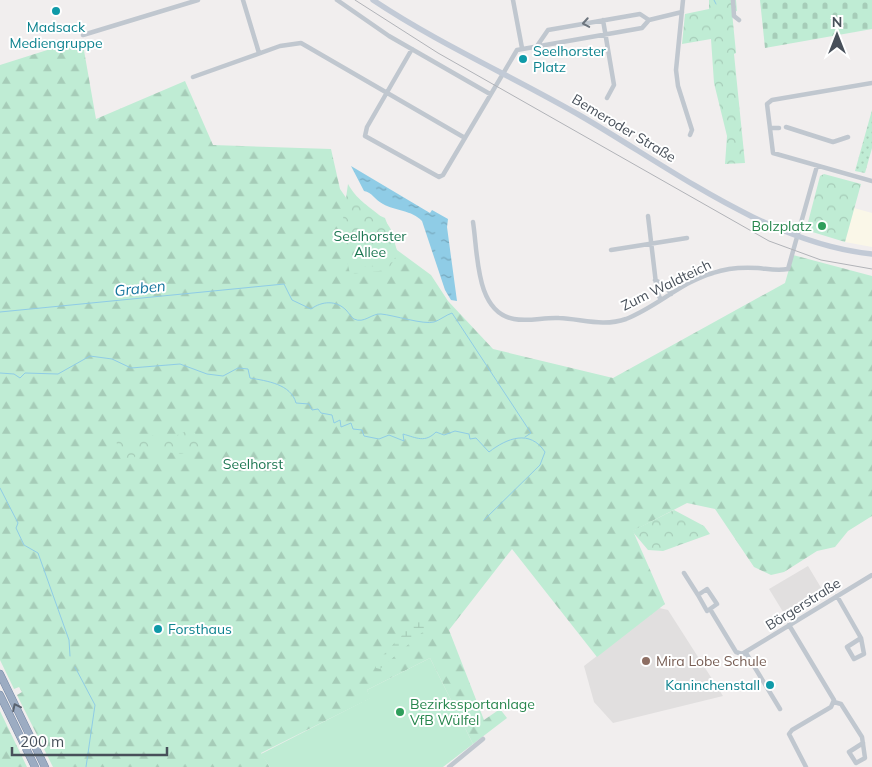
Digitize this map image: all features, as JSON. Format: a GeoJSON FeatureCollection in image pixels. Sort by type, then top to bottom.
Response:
{"type":"FeatureCollection","features":[{"type":"Feature","properties":{"kind":"highway"},"geometry":{"type":"LineString","coordinates":[[0,674],[44,767]]}},
{"type":"Feature","properties":{"kind":"highway"},"geometry":{"type":"LineString","coordinates":[[0,695],[35,767]]}},
{"type":"Feature","properties":{"kind":"main road","name":"Bemeroder Straße"},"geometry":{"type":"LineString","coordinates":[[373,0],[409,23],[582,116],[738,209],[798,237],[872,254]]}},
{"type":"Feature","properties":{"kind":"street"},"geometry":{"type":"LineString","coordinates":[[83,35],[198,0]]}},
{"type":"Feature","properties":{"kind":"street"},"geometry":{"type":"LineString","coordinates":[[243,0],[259,53]]}},
{"type":"Feature","properties":{"kind":"street"},"geometry":{"type":"LineString","coordinates":[[337,0],[389,36],[490,94]]}},
{"type":"Feature","properties":{"kind":"street"},"geometry":{"type":"LineString","coordinates":[[513,0],[522,48]]}},
{"type":"Feature","properties":{"kind":"street"},"geometry":{"type":"LineString","coordinates":[[683,0],[676,70],[678,86],[692,130],[690,135]]}},
{"type":"Feature","properties":{"kind":"street"},"geometry":{"type":"LineString","coordinates":[[733,0],[734,16],[739,20]]}},
{"type":"Feature","properties":{"kind":"street"},"geometry":{"type":"LineString","coordinates":[[412,49],[367,127],[365,136],[439,178],[517,50],[642,28],[649,20],[682,12]]}},
{"type":"Feature","properties":{"kind":"street"},"geometry":{"type":"LineString","coordinates":[[538,46],[548,30],[640,14],[649,20]]}},
{"type":"Feature","properties":{"kind":"street"},"geometry":{"type":"LineString","coordinates":[[603,20],[614,85],[607,98]]}},
{"type":"Feature","properties":{"kind":"street"},"geometry":{"type":"LineString","coordinates":[[193,77],[280,46],[301,43],[465,138]]}},
{"type":"Feature","properties":{"kind":"street"},"geometry":{"type":"LineString","coordinates":[[872,83],[770,101],[768,104],[773,153],[872,181]]}},
{"type":"Feature","properties":{"kind":"street"},"geometry":{"type":"LineString","coordinates":[[786,127],[833,142],[848,137]]}},
{"type":"Feature","properties":{"kind":"street"},"geometry":{"type":"LineString","coordinates":[[770,128],[778,128]]}},
{"type":"Feature","properties":{"kind":"street"},"geometry":{"type":"LineString","coordinates":[[798,237],[817,166]]}},
{"type":"Feature","properties":{"kind":"street"},"geometry":{"type":"LineString","coordinates":[[648,216],[655,280],[657,292],[661,300]]}},
{"type":"Feature","properties":{"kind":"street","name":"Zum Waldteich"},"geometry":{"type":"LineString","coordinates":[[473,222],[485,296],[489,304],[503,316],[521,320],[556,318],[598,323],[613,322],[627,318],[702,277],[724,270],[749,268],[779,271],[788,269],[798,237]]}},
{"type":"Feature","properties":{"kind":"street"},"geometry":{"type":"LineString","coordinates":[[611,250],[687,238]]}},
{"type":"Feature","properties":{"kind":"street"},"geometry":{"type":"LineString","coordinates":[[655,280],[666,286],[670,294]]}},
{"type":"Feature","properties":{"kind":"street"},"geometry":{"type":"LineString","coordinates":[[684,573],[707,611],[717,604],[707,589],[698,595]]}},
{"type":"Feature","properties":{"kind":"street","name":"Börgerstraße"},"geometry":{"type":"LineString","coordinates":[[746,653],[872,575]]}},
{"type":"Feature","properties":{"kind":"street"},"geometry":{"type":"LineString","coordinates":[[837,596],[861,638],[864,654],[854,659],[846,646],[861,638]]}},
{"type":"Feature","properties":{"kind":"street"},"geometry":{"type":"LineString","coordinates":[[710,609],[736,652],[739,654],[746,653],[780,709]]}},
{"type":"Feature","properties":{"kind":"street"},"geometry":{"type":"LineString","coordinates":[[789,625],[834,702],[841,704],[863,742],[865,758],[856,763],[849,752],[863,742]]}},
{"type":"Feature","properties":{"kind":"street"},"geometry":{"type":"LineString","coordinates":[[806,767],[789,734],[792,730],[831,707],[834,702]]}},
{"type":"Feature","properties":{"kind":"street"},"geometry":{"type":"LineString","coordinates":[[450,767],[456,765],[483,738]]}},
{"type":"Feature","properties":{"kind":"shaded area"},"geometry":{"type":"Polygon","coordinates":[[[854,208],[872,213],[872,247],[845,242],[854,208]]]}},
{"type":"Feature","properties":{"kind":"shaded area"},"geometry":{"type":"Polygon","coordinates":[[[808,566],[826,596],[788,620],[769,589],[808,566]]]}},
{"type":"Feature","properties":{"kind":"shaded area","name":"Mira Lobe Schule"},"geometry":{"type":"Polygon","coordinates":[[[659,608],[668,610],[723,696],[613,723],[594,702],[584,666],[659,608]]]}},
{"type":"Feature","properties":{"kind":"green space"},"geometry":{"type":"Polygon","coordinates":[[[709,0],[736,0],[737,11],[732,12],[736,53],[734,54],[745,163],[725,164],[727,136],[714,83],[711,39],[682,44],[685,14],[709,9],[709,0]]]}},
{"type":"Feature","properties":{"kind":"green space"},"geometry":{"type":"Polygon","coordinates":[[[760,0],[872,0],[872,29],[765,48],[760,0]]]}},
{"type":"Feature","properties":{"kind":"green space","name":"Seelhorst"},"geometry":{"type":"Polygon","coordinates":[[[82,39],[96,119],[185,81],[213,145],[331,149],[340,189],[349,202],[385,218],[397,250],[431,275],[448,301],[493,349],[613,378],[785,283],[793,255],[872,276],[872,516],[848,531],[835,547],[817,551],[784,572],[771,575],[754,567],[715,509],[687,503],[633,531],[665,604],[597,657],[512,549],[449,630],[484,720],[500,709],[507,718],[473,744],[430,658],[367,690],[371,698],[261,753],[270,767],[53,767],[17,695],[22,692],[19,687],[14,689],[0,660],[0,65],[82,39]]]}},
{"type":"Feature","properties":{"kind":"green space"},"geometry":{"type":"Polygon","coordinates":[[[872,110],[872,148],[865,173],[855,171],[872,110]]]}},
{"type":"Feature","properties":{"kind":"green space"},"geometry":{"type":"Polygon","coordinates":[[[824,174],[861,184],[845,242],[806,230],[820,176],[824,174]]]}},
{"type":"Feature","properties":{"kind":"green space","name":"Seelhorster Allee"},"geometry":{"type":"Polygon","coordinates":[[[348,184],[363,202],[386,222],[391,230],[395,241],[396,256],[388,270],[350,274],[341,233],[348,184]]]}},
{"type":"Feature","properties":{"kind":"green space"},"geometry":{"type":"Polygon","coordinates":[[[387,251],[389,264],[362,267],[361,254],[387,251]]]}},
{"type":"Feature","properties":{"kind":"green space","name":"Seelhorst"},"geometry":{"type":"Polygon","coordinates":[[[191,429],[203,442],[202,448],[195,450],[189,447],[185,453],[179,454],[157,448],[147,448],[128,463],[117,445],[116,438],[149,438],[153,435],[166,440],[191,429]]]}},
{"type":"Feature","properties":{"kind":"green space"},"geometry":{"type":"Polygon","coordinates":[[[674,510],[704,526],[710,534],[663,551],[648,550],[632,531],[674,510]]]}},
{"type":"Feature","properties":{"kind":"green space"},"geometry":{"type":"Polygon","coordinates":[[[416,619],[422,622],[425,630],[380,669],[376,668],[379,660],[416,619]]]}},
{"type":"Feature","properties":{"kind":"green space","name":"Bezirkssportanlage VfB Wülfel"},"geometry":{"type":"Polygon","coordinates":[[[430,658],[473,744],[443,767],[270,767],[261,754],[370,698],[367,690],[430,658]]]}},
{"type":"Feature","properties":{"kind":"green space"},"geometry":{"type":"Polygon","coordinates":[[[0,711],[27,767],[0,767],[0,711]]]}},
{"type":"Feature","properties":{"kind":"water"},"geometry":{"type":"Polygon","coordinates":[[[351,166],[430,213],[432,210],[448,219],[447,227],[457,301],[451,300],[445,290],[422,221],[418,217],[383,204],[364,191],[351,166]]]}},
{"type":"Feature","properties":{"kind":"waterway"},"geometry":{"type":"LineString","coordinates":[[714,0],[716,4]]}},
{"type":"Feature","properties":{"kind":"waterway","name":"Graben"},"geometry":{"type":"LineString","coordinates":[[0,312],[284,284],[292,300],[311,309],[324,303],[338,304],[353,318],[358,320],[381,314],[429,323],[452,313],[531,433],[525,437]]}},
{"type":"Feature","properties":{"kind":"waterway"},"geometry":{"type":"LineString","coordinates":[[0,373],[14,374],[20,378],[25,373],[58,374],[90,356],[112,359],[131,368],[180,364],[207,374],[223,376],[238,368],[248,369],[250,378],[278,384],[289,392],[296,403],[309,404],[312,410],[318,409],[321,413],[332,415],[334,423],[340,420],[341,427],[351,423],[353,429],[362,430],[364,436],[379,439],[389,435],[404,441],[403,434],[424,439],[436,432],[444,435],[455,431],[469,434],[470,439],[476,438],[489,452],[503,443],[518,438],[532,440],[545,452],[540,465],[484,520]]}},
{"type":"Feature","properties":{"kind":"waterway"},"geometry":{"type":"LineString","coordinates":[[0,488],[18,523],[16,528],[24,545],[38,553],[69,640],[70,656]]}},
{"type":"Feature","properties":{"kind":"waterway"},"geometry":{"type":"LineString","coordinates":[[75,667],[95,705],[86,767]]}},
{"type":"Feature","properties":{"kind":"tram line"},"geometry":{"type":"LineString","coordinates":[[355,0],[438,53],[769,241],[821,260],[872,269]]}},
{"type":"Feature","properties":{"kind":"place","name":"Madsack Mediengruppe"},"geometry":{"type":"Point","coordinates":[56,11]}},
{"type":"Feature","properties":{"kind":"place","name":"Seelhorster Platz"},"geometry":{"type":"Point","coordinates":[523,59]}},
{"type":"Feature","properties":{"kind":"place","name":"Bolzplatz"},"geometry":{"type":"Point","coordinates":[822,226]}},
{"type":"Feature","properties":{"kind":"place","name":"Forsthaus"},"geometry":{"type":"Point","coordinates":[158,629]}},
{"type":"Feature","properties":{"kind":"place","name":"Mira Lobe Schule"},"geometry":{"type":"Point","coordinates":[646,661]}},
{"type":"Feature","properties":{"kind":"place","name":"Kaninchenstall"},"geometry":{"type":"Point","coordinates":[770,685]}},
{"type":"Feature","properties":{"kind":"place","name":"Bezirkssportanlage VfB Wülfel"},"geometry":{"type":"Point","coordinates":[400,712]}}]}
